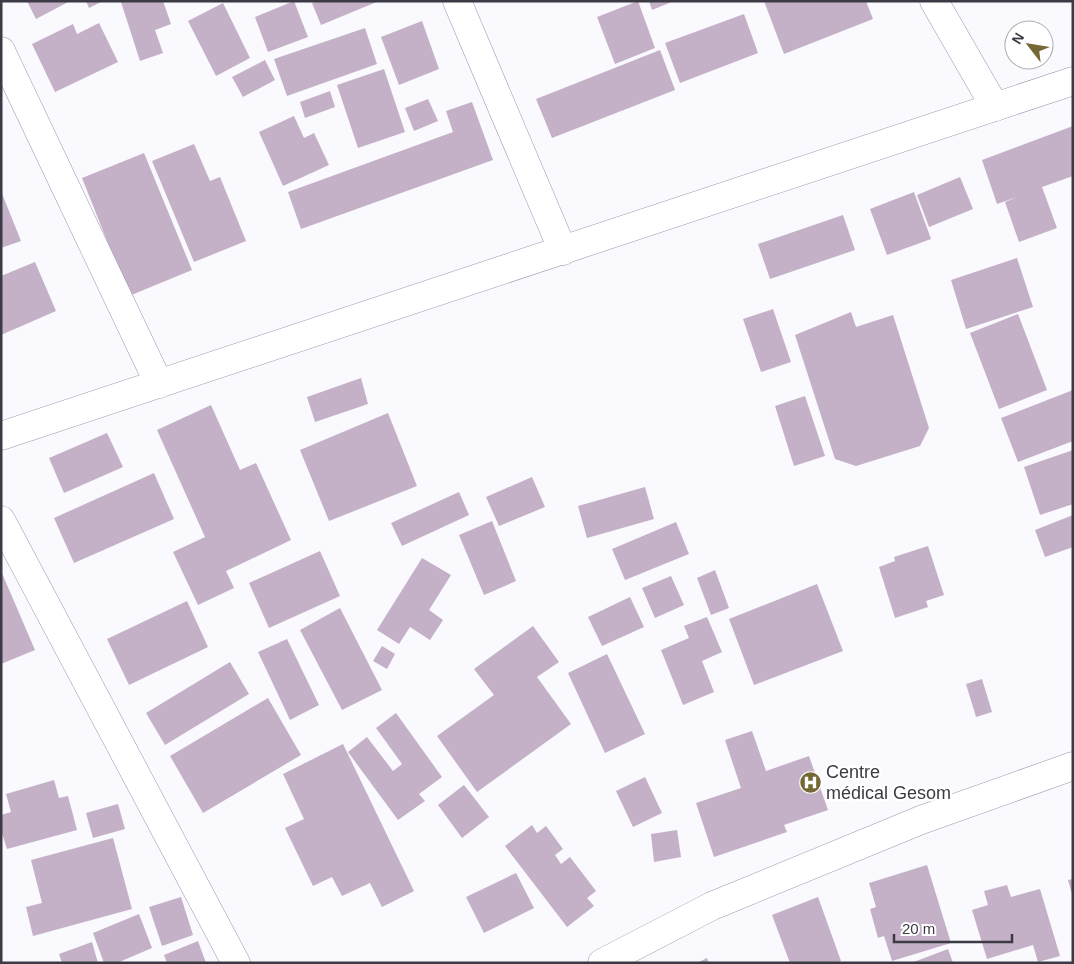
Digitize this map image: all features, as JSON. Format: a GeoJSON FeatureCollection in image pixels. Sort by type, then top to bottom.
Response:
{"type":"FeatureCollection","features":[{"type":"Feature","properties":{"kind":"main road"},"geometry":{"type":"LineString","coordinates":[[458,1],[563,250]]}},
{"type":"Feature","properties":{"kind":"main road"},"geometry":{"type":"LineString","coordinates":[[934,1],[995,107]]}},
{"type":"Feature","properties":{"kind":"main road"},"geometry":{"type":"LineString","coordinates":[[1,52],[159,384]]}},
{"type":"Feature","properties":{"kind":"main road"},"geometry":{"type":"LineString","coordinates":[[1,436],[1073,81]]}},
{"type":"Feature","properties":{"kind":"main road"},"geometry":{"type":"LineString","coordinates":[[1,520],[236,963]]}},
{"type":"Feature","properties":{"kind":"main road"},"geometry":{"type":"LineString","coordinates":[[602,963],[712,906],[921,820],[1073,766]]}},
{"type":"Feature","properties":{"kind":"building"},"geometry":{"type":"Polygon","coordinates":[[[27,1],[70,1],[36,19],[27,1]]]}},
{"type":"Feature","properties":{"kind":"building"},"geometry":{"type":"Polygon","coordinates":[[[86,1],[103,1],[89,8],[86,1]]]}},
{"type":"Feature","properties":{"kind":"building"},"geometry":{"type":"Polygon","coordinates":[[[163,1],[171,24],[155,30],[163,53],[140,61],[121,2],[163,1]]]}},
{"type":"Feature","properties":{"kind":"building"},"geometry":{"type":"Polygon","coordinates":[[[294,1],[308,37],[268,52],[255,17],[294,1]]]}},
{"type":"Feature","properties":{"kind":"building"},"geometry":{"type":"Polygon","coordinates":[[[317,1],[379,1],[321,25],[312,3],[317,1]]]}},
{"type":"Feature","properties":{"kind":"building"},"geometry":{"type":"Polygon","coordinates":[[[638,1],[655,48],[615,64],[597,17],[638,1]]]}},
{"type":"Feature","properties":{"kind":"building"},"geometry":{"type":"Polygon","coordinates":[[[649,1],[674,1],[652,10],[649,1]]]}},
{"type":"Feature","properties":{"kind":"building"},"geometry":{"type":"Polygon","coordinates":[[[764,1],[866,1],[873,19],[784,54],[764,1]]]}},
{"type":"Feature","properties":{"kind":"building"},"geometry":{"type":"Polygon","coordinates":[[[223,3],[250,58],[216,76],[188,21],[223,3]]]}},
{"type":"Feature","properties":{"kind":"building"},"geometry":{"type":"Polygon","coordinates":[[[744,14],[758,53],[680,83],[665,43],[744,14]]]}},
{"type":"Feature","properties":{"kind":"building"},"geometry":{"type":"Polygon","coordinates":[[[422,21],[439,69],[399,85],[381,37],[422,21]]]}},
{"type":"Feature","properties":{"kind":"building"},"geometry":{"type":"Polygon","coordinates":[[[99,23],[118,62],[55,92],[32,44],[73,24],[77,34],[99,23]]]}},
{"type":"Feature","properties":{"kind":"building"},"geometry":{"type":"Polygon","coordinates":[[[365,28],[377,64],[287,96],[274,59],[365,28]]]}},
{"type":"Feature","properties":{"kind":"building"},"geometry":{"type":"Polygon","coordinates":[[[660,50],[675,90],[552,138],[536,99],[660,50]]]}},
{"type":"Feature","properties":{"kind":"building"},"geometry":{"type":"Polygon","coordinates":[[[265,60],[275,80],[243,97],[232,77],[265,60]]]}},
{"type":"Feature","properties":{"kind":"building"},"geometry":{"type":"Polygon","coordinates":[[[384,69],[405,132],[358,148],[337,85],[384,69]]]}},
{"type":"Feature","properties":{"kind":"building"},"geometry":{"type":"Polygon","coordinates":[[[330,91],[335,107],[305,118],[300,102],[330,91]]]}},
{"type":"Feature","properties":{"kind":"building"},"geometry":{"type":"Polygon","coordinates":[[[428,99],[438,121],[414,131],[405,108],[428,99]]]}},
{"type":"Feature","properties":{"kind":"building"},"geometry":{"type":"Polygon","coordinates":[[[472,102],[493,160],[301,229],[288,192],[453,132],[446,111],[472,102]]]}},
{"type":"Feature","properties":{"kind":"building"},"geometry":{"type":"Polygon","coordinates":[[[294,116],[304,138],[314,133],[329,165],[283,186],[259,132],[294,116]]]}},
{"type":"Feature","properties":{"kind":"building"},"geometry":{"type":"Polygon","coordinates":[[[1073,126],[1073,176],[1042,187],[1057,228],[1019,242],[1005,202],[1020,196],[997,204],[982,160],[1073,126]]]}},
{"type":"Feature","properties":{"kind":"building"},"geometry":{"type":"Polygon","coordinates":[[[194,144],[210,181],[220,177],[246,241],[194,262],[152,161],[194,144]]]}},
{"type":"Feature","properties":{"kind":"building"},"geometry":{"type":"Polygon","coordinates":[[[144,153],[192,270],[129,296],[82,178],[144,153]]]}},
{"type":"Feature","properties":{"kind":"building"},"geometry":{"type":"Polygon","coordinates":[[[960,177],[973,209],[929,227],[917,195],[960,177]]]}},
{"type":"Feature","properties":{"kind":"building"},"geometry":{"type":"Polygon","coordinates":[[[1,191],[21,241],[1,248],[1,191]]]}},
{"type":"Feature","properties":{"kind":"building"},"geometry":{"type":"Polygon","coordinates":[[[914,192],[931,239],[887,255],[870,209],[914,192]]]}},
{"type":"Feature","properties":{"kind":"building"},"geometry":{"type":"Polygon","coordinates":[[[843,215],[855,250],[770,279],[758,244],[843,215]]]}},
{"type":"Feature","properties":{"kind":"building"},"geometry":{"type":"Polygon","coordinates":[[[1017,258],[1033,307],[966,329],[951,280],[1017,258]]]}},
{"type":"Feature","properties":{"kind":"building"},"geometry":{"type":"Polygon","coordinates":[[[35,262],[56,311],[1,335],[1,276],[35,262]]]}},
{"type":"Feature","properties":{"kind":"building"},"geometry":{"type":"Polygon","coordinates":[[[773,309],[791,362],[761,372],[743,319],[773,309]]]}},
{"type":"Feature","properties":{"kind":"building"},"geometry":{"type":"Polygon","coordinates":[[[851,312],[856,327],[893,315],[929,428],[920,446],[856,466],[835,459],[795,335],[851,312]]]}},
{"type":"Feature","properties":{"kind":"building"},"geometry":{"type":"Polygon","coordinates":[[[1018,314],[1047,390],[999,409],[970,333],[1018,314]]]}},
{"type":"Feature","properties":{"kind":"building"},"geometry":{"type":"Polygon","coordinates":[[[361,378],[368,404],[315,422],[307,397],[361,378]]]}},
{"type":"Feature","properties":{"kind":"building"},"geometry":{"type":"Polygon","coordinates":[[[1073,390],[1073,441],[1018,462],[1001,418],[1073,390]]]}},
{"type":"Feature","properties":{"kind":"building"},"geometry":{"type":"Polygon","coordinates":[[[805,396],[825,456],[794,466],[775,406],[805,396]]]}},
{"type":"Feature","properties":{"kind":"building"},"geometry":{"type":"Polygon","coordinates":[[[211,405],[240,470],[256,463],[291,540],[226,571],[234,588],[198,605],[173,552],[205,537],[157,430],[211,405]]]}},
{"type":"Feature","properties":{"kind":"building"},"geometry":{"type":"Polygon","coordinates":[[[388,413],[417,486],[329,521],[300,450],[388,413]]]}},
{"type":"Feature","properties":{"kind":"building"},"geometry":{"type":"Polygon","coordinates":[[[107,433],[123,467],[64,493],[49,458],[107,433]]]}},
{"type":"Feature","properties":{"kind":"building"},"geometry":{"type":"Polygon","coordinates":[[[1073,450],[1073,504],[1040,515],[1024,467],[1073,450]]]}},
{"type":"Feature","properties":{"kind":"building"},"geometry":{"type":"Polygon","coordinates":[[[154,473],[174,519],[74,563],[54,518],[154,473]]]}},
{"type":"Feature","properties":{"kind":"building"},"geometry":{"type":"Polygon","coordinates":[[[532,477],[545,507],[499,526],[486,497],[532,477]]]}},
{"type":"Feature","properties":{"kind":"building"},"geometry":{"type":"Polygon","coordinates":[[[645,487],[654,519],[587,538],[578,506],[645,487]]]}},
{"type":"Feature","properties":{"kind":"building"},"geometry":{"type":"Polygon","coordinates":[[[459,492],[469,515],[402,546],[391,523],[459,492]]]}},
{"type":"Feature","properties":{"kind":"building"},"geometry":{"type":"Polygon","coordinates":[[[1073,515],[1073,547],[1045,557],[1035,530],[1073,515]]]}},
{"type":"Feature","properties":{"kind":"building"},"geometry":{"type":"Polygon","coordinates":[[[492,521],[516,581],[484,595],[459,535],[492,521]]]}},
{"type":"Feature","properties":{"kind":"building"},"geometry":{"type":"Polygon","coordinates":[[[676,522],[689,554],[625,580],[612,549],[676,522]]]}},
{"type":"Feature","properties":{"kind":"building"},"geometry":{"type":"Polygon","coordinates":[[[928,546],[944,595],[926,601],[928,607],[895,618],[879,567],[895,561],[894,557],[928,546]]]}},
{"type":"Feature","properties":{"kind":"building"},"geometry":{"type":"Polygon","coordinates":[[[320,551],[340,596],[269,628],[249,583],[320,551]]]}},
{"type":"Feature","properties":{"kind":"building"},"geometry":{"type":"Polygon","coordinates":[[[422,558],[451,575],[429,610],[443,620],[430,640],[410,627],[399,644],[377,630],[422,558]]]}},
{"type":"Feature","properties":{"kind":"building"},"geometry":{"type":"Polygon","coordinates":[[[715,570],[729,608],[711,615],[697,578],[715,570]]]}},
{"type":"Feature","properties":{"kind":"building"},"geometry":{"type":"Polygon","coordinates":[[[1,571],[35,650],[1,664],[1,571]]]}},
{"type":"Feature","properties":{"kind":"building"},"geometry":{"type":"Polygon","coordinates":[[[671,576],[684,605],[655,618],[642,588],[671,576]]]}},
{"type":"Feature","properties":{"kind":"building"},"geometry":{"type":"Polygon","coordinates":[[[817,584],[843,651],[754,685],[729,619],[817,584]]]}},
{"type":"Feature","properties":{"kind":"building"},"geometry":{"type":"Polygon","coordinates":[[[630,597],[644,627],[602,646],[588,617],[630,597]]]}},
{"type":"Feature","properties":{"kind":"building"},"geometry":{"type":"Polygon","coordinates":[[[187,601],[208,647],[129,685],[107,639],[187,601]]]}},
{"type":"Feature","properties":{"kind":"building"},"geometry":{"type":"Polygon","coordinates":[[[340,608],[382,690],[342,710],[300,630],[340,608]]]}},
{"type":"Feature","properties":{"kind":"building"},"geometry":{"type":"Polygon","coordinates":[[[707,617],[722,652],[702,661],[714,692],[683,705],[661,650],[689,638],[684,626],[707,617]]]}},
{"type":"Feature","properties":{"kind":"building"},"geometry":{"type":"Polygon","coordinates":[[[533,626],[559,662],[537,677],[571,724],[477,792],[437,736],[494,695],[474,669],[533,626]]]}},
{"type":"Feature","properties":{"kind":"building"},"geometry":{"type":"Polygon","coordinates":[[[287,639],[319,705],[290,720],[258,652],[287,639]]]}},
{"type":"Feature","properties":{"kind":"building"},"geometry":{"type":"Polygon","coordinates":[[[382,646],[395,654],[387,669],[373,661],[382,646]]]}},
{"type":"Feature","properties":{"kind":"building"},"geometry":{"type":"Polygon","coordinates":[[[607,654],[645,734],[605,753],[568,673],[607,654]]]}},
{"type":"Feature","properties":{"kind":"building"},"geometry":{"type":"Polygon","coordinates":[[[230,662],[249,694],[165,745],[146,713],[230,662]]]}},
{"type":"Feature","properties":{"kind":"building"},"geometry":{"type":"Polygon","coordinates":[[[982,679],[992,712],[976,717],[966,684],[982,679]]]}},
{"type":"Feature","properties":{"kind":"building"},"geometry":{"type":"Polygon","coordinates":[[[268,698],[301,755],[203,813],[170,756],[268,698]]]}},
{"type":"Feature","properties":{"kind":"building"},"geometry":{"type":"Polygon","coordinates":[[[396,713],[442,777],[419,794],[425,801],[398,820],[348,752],[367,737],[393,771],[402,764],[376,728],[396,713]]]}},
{"type":"Feature","properties":{"kind":"building"},"geometry":{"type":"Polygon","coordinates":[[[752,731],[766,771],[809,756],[828,810],[784,825],[787,832],[714,857],[696,803],[741,788],[725,740],[752,731]]]}},
{"type":"Feature","properties":{"kind":"building"},"geometry":{"type":"Polygon","coordinates":[[[343,744],[414,891],[382,907],[370,883],[342,896],[332,877],[313,886],[285,828],[304,819],[283,774],[343,744]]]}},
{"type":"Feature","properties":{"kind":"building"},"geometry":{"type":"Polygon","coordinates":[[[645,777],[662,813],[633,827],[616,791],[645,777]]]}},
{"type":"Feature","properties":{"kind":"building"},"geometry":{"type":"Polygon","coordinates":[[[54,780],[59,798],[68,796],[77,830],[7,849],[1,830],[1,815],[11,812],[6,794],[54,780]]]}},
{"type":"Feature","properties":{"kind":"building"},"geometry":{"type":"Polygon","coordinates":[[[464,785],[489,817],[462,838],[438,805],[464,785]]]}},
{"type":"Feature","properties":{"kind":"building"},"geometry":{"type":"Polygon","coordinates":[[[118,804],[125,829],[93,838],[86,813],[118,804]]]}},
{"type":"Feature","properties":{"kind":"building"},"geometry":{"type":"Polygon","coordinates":[[[532,825],[537,833],[546,826],[563,849],[555,855],[561,864],[570,857],[596,891],[587,898],[594,906],[567,927],[505,846],[532,825]]]}},
{"type":"Feature","properties":{"kind":"building"},"geometry":{"type":"Polygon","coordinates":[[[677,830],[681,857],[654,862],[651,834],[677,830]]]}},
{"type":"Feature","properties":{"kind":"building"},"geometry":{"type":"Polygon","coordinates":[[[113,838],[132,909],[33,936],[26,907],[42,903],[31,860],[113,838]]]}},
{"type":"Feature","properties":{"kind":"building"},"geometry":{"type":"Polygon","coordinates":[[[927,865],[951,943],[892,961],[884,936],[878,938],[870,909],[876,907],[869,883],[927,865]]]}},
{"type":"Feature","properties":{"kind":"building"},"geometry":{"type":"Polygon","coordinates":[[[516,873],[534,908],[484,933],[466,897],[516,873]]]}},
{"type":"Feature","properties":{"kind":"building"},"geometry":{"type":"Polygon","coordinates":[[[1073,879],[1073,893],[1072,894],[1068,880],[1073,879]]]}},
{"type":"Feature","properties":{"kind":"building"},"geometry":{"type":"Polygon","coordinates":[[[1007,885],[1011,897],[1040,889],[1060,956],[1038,962],[1033,945],[987,959],[972,910],[988,905],[984,891],[1007,885]]]}},
{"type":"Feature","properties":{"kind":"building"},"geometry":{"type":"Polygon","coordinates":[[[181,897],[193,935],[162,946],[149,907],[181,897]]]}},
{"type":"Feature","properties":{"kind":"building"},"geometry":{"type":"Polygon","coordinates":[[[818,897],[841,961],[836,963],[790,963],[772,915],[818,897]]]}},
{"type":"Feature","properties":{"kind":"building"},"geometry":{"type":"Polygon","coordinates":[[[139,914],[152,948],[117,963],[104,963],[93,933],[139,914]]]}},
{"type":"Feature","properties":{"kind":"building"},"geometry":{"type":"Polygon","coordinates":[[[198,941],[206,963],[167,963],[164,955],[198,941]]]}},
{"type":"Feature","properties":{"kind":"building"},"geometry":{"type":"Polygon","coordinates":[[[92,942],[98,963],[62,963],[59,954],[92,942]]]}},
{"type":"Feature","properties":{"kind":"building"},"geometry":{"type":"Polygon","coordinates":[[[948,949],[953,963],[911,963],[948,949]]]}},
{"type":"Feature","properties":{"kind":"building"},"geometry":{"type":"Polygon","coordinates":[[[707,958],[709,963],[697,963],[707,958]]]}},
{"type":"Feature","properties":{"kind":"place","name":"Centre médical Gesom"},"geometry":{"type":"Point","coordinates":[810,782]}}]}
